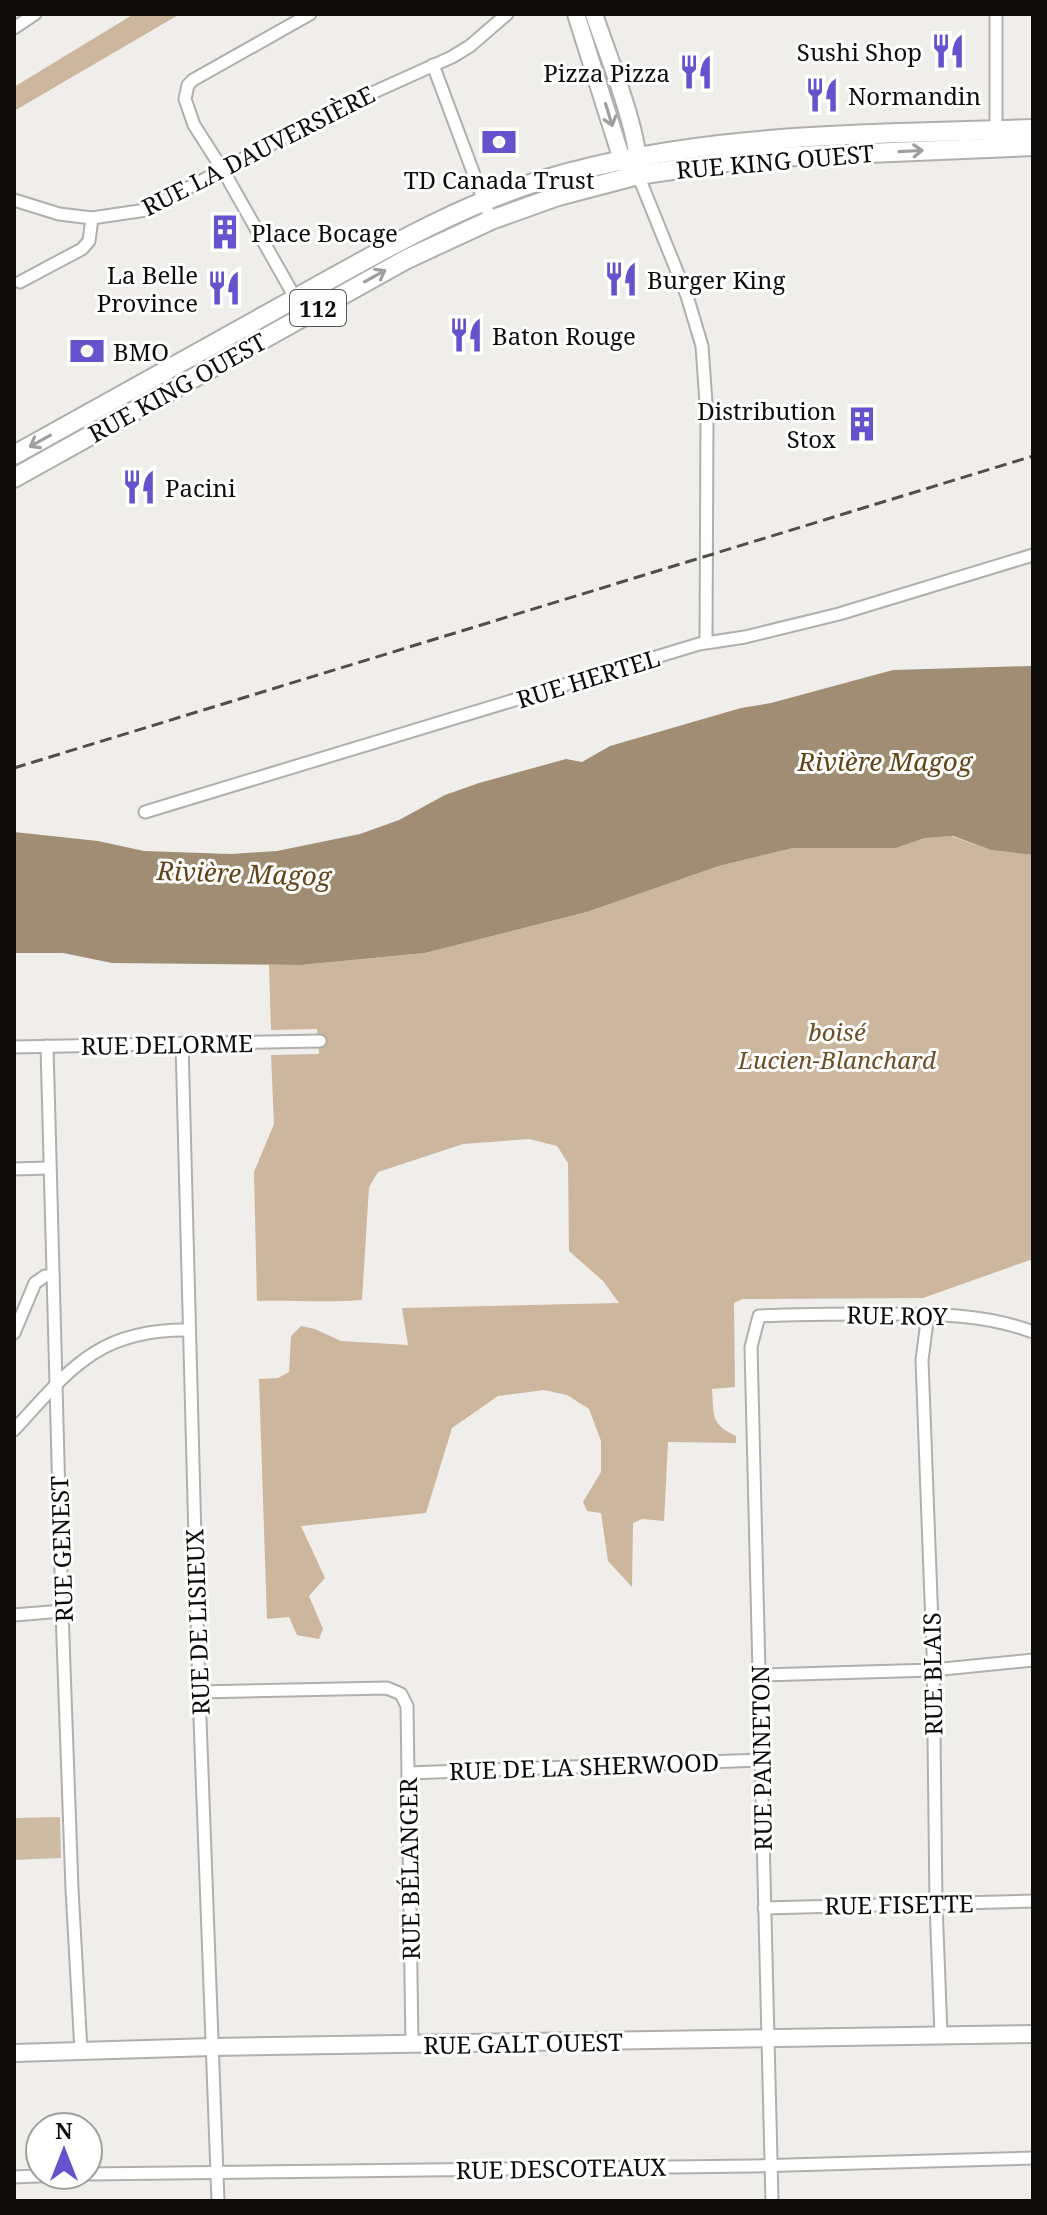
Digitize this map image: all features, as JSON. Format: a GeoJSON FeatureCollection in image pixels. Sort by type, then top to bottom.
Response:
{"type":"FeatureCollection","features":[{"type":"Feature","properties":{"kind":"main road","name":"RUE KING OUEST"},"geometry":{"type":"LineString","coordinates":[[14,455],[389,247],[487,212],[558,196],[633,164],[996,139],[1033,129]]}},
{"type":"Feature","properties":{"kind":"main road","name":"RUE KING OUEST"},"geometry":{"type":"LineString","coordinates":[[996,139],[1033,146]]}},
{"type":"Feature","properties":{"kind":"main road","name":"RUE KING OUEST"},"geometry":{"type":"LineString","coordinates":[[14,478],[487,212]]}},
{"type":"Feature","properties":{"kind":"street"},"geometry":{"type":"LineString","coordinates":[[14,28],[35,14]]}},
{"type":"Feature","properties":{"kind":"street"},"geometry":{"type":"LineString","coordinates":[[305,315],[194,125],[187,108],[186,92],[188,85],[200,75],[310,14]]}},
{"type":"Feature","properties":{"kind":"street","name":"RUE LA DAUVERSIÈRE"},"geometry":{"type":"LineString","coordinates":[[14,200],[59,214],[92,218],[146,210],[224,172],[352,102],[470,46],[507,14]]}},
{"type":"Feature","properties":{"kind":"street"},"geometry":{"type":"LineString","coordinates":[[576,14],[687,296],[702,346],[707,398],[706,642]]}},
{"type":"Feature","properties":{"kind":"street"},"geometry":{"type":"LineString","coordinates":[[594,14],[633,164]]}},
{"type":"Feature","properties":{"kind":"street"},"geometry":{"type":"LineString","coordinates":[[996,14],[996,139]]}},
{"type":"Feature","properties":{"kind":"street"},"geometry":{"type":"LineString","coordinates":[[433,65],[487,212]]}},
{"type":"Feature","properties":{"kind":"street"},"geometry":{"type":"LineString","coordinates":[[20,282],[82,249],[89,241],[92,218]]}},
{"type":"Feature","properties":{"kind":"street","name":"RUE HERTEL"},"geometry":{"type":"LineString","coordinates":[[145,812],[706,642],[745,637],[839,614],[1033,555]]}},
{"type":"Feature","properties":{"kind":"street","name":"RUE DELORME"},"geometry":{"type":"LineString","coordinates":[[14,1047],[320,1041]]}},
{"type":"Feature","properties":{"kind":"street","name":"RUE DE LISIEUX"},"geometry":{"type":"LineString","coordinates":[[182,1043],[199,1692],[218,2201]]}},
{"type":"Feature","properties":{"kind":"street","name":"RUE GENEST"},"geometry":{"type":"LineString","coordinates":[[47,1046],[62,1611],[81,2051]]}},
{"type":"Feature","properties":{"kind":"street"},"geometry":{"type":"LineString","coordinates":[[14,1169],[49,1168]]}},
{"type":"Feature","properties":{"kind":"street"},"geometry":{"type":"LineString","coordinates":[[14,1333],[35,1283],[45,1276],[53,1276]]}},
{"type":"Feature","properties":{"kind":"street","name":"RUE ROY"},"geometry":{"type":"LineString","coordinates":[[759,1316],[928,1314],[976,1317],[1033,1332]]}},
{"type":"Feature","properties":{"kind":"street","name":"RUE BLAIS"},"geometry":{"type":"LineString","coordinates":[[928,1314],[922,1360],[941,2035]]}},
{"type":"Feature","properties":{"kind":"street","name":"RUE PANNETON"},"geometry":{"type":"LineString","coordinates":[[759,1316],[751,1347],[772,2201]]}},
{"type":"Feature","properties":{"kind":"street"},"geometry":{"type":"LineString","coordinates":[[14,1430],[84,1358],[136,1334],[188,1330]]}},
{"type":"Feature","properties":{"kind":"street"},"geometry":{"type":"LineString","coordinates":[[14,1615],[62,1611]]}},
{"type":"Feature","properties":{"kind":"street"},"geometry":{"type":"LineString","coordinates":[[759,1675],[933,1670],[1033,1660]]}},
{"type":"Feature","properties":{"kind":"street","name":"RUE BÉLANGER"},"geometry":{"type":"LineString","coordinates":[[199,1692],[387,1688],[401,1694],[407,1706],[412,2045]]}},
{"type":"Feature","properties":{"kind":"street","name":"RUE DE LA SHERWOOD"},"geometry":{"type":"LineString","coordinates":[[408,1773],[761,1760]]}},
{"type":"Feature","properties":{"kind":"street","name":"RUE FISETTE"},"geometry":{"type":"LineString","coordinates":[[764,1908],[1033,1901]]}},
{"type":"Feature","properties":{"kind":"street","name":"RUE GALT OUEST"},"geometry":{"type":"LineString","coordinates":[[14,2053],[1033,2034]]}},
{"type":"Feature","properties":{"kind":"street","name":"RUE DESCOTEAUX"},"geometry":{"type":"LineString","coordinates":[[104,2174],[770,2165],[1033,2158]]}},
{"type":"Feature","properties":{"kind":"shaded area"},"geometry":{"type":"Polygon","coordinates":[[[60,1817],[61,1858],[14,1860],[14,1818],[60,1817]]]}},
{"type":"Feature","properties":{"kind":"green space"},"geometry":{"type":"Polygon","coordinates":[[[134,14],[180,14],[14,111],[14,87],[134,14]]]}},
{"type":"Feature","properties":{"kind":"green space","name":"boisé Lucien-Blanchard"},"geometry":{"type":"Polygon","coordinates":[[[951,836],[991,850],[1033,855],[1033,1259],[923,1298],[743,1299],[734,1303],[735,1387],[712,1389],[715,1418],[736,1436],[736,1443],[668,1442],[664,1521],[642,1519],[633,1523],[632,1587],[608,1561],[601,1513],[587,1511],[583,1502],[601,1472],[601,1441],[589,1409],[567,1395],[544,1390],[498,1396],[452,1428],[426,1513],[301,1526],[325,1578],[309,1596],[323,1629],[319,1639],[297,1635],[289,1617],[267,1619],[259,1379],[278,1378],[289,1372],[291,1336],[301,1326],[341,1341],[408,1345],[402,1308],[619,1303],[603,1281],[569,1251],[568,1163],[557,1146],[529,1139],[463,1144],[378,1172],[369,1187],[362,1300],[257,1301],[254,1172],[274,1124],[271,1055],[319,1054],[317,1029],[271,1030],[269,965],[301,965],[425,953],[587,912],[719,866],[793,848],[896,848],[925,838],[951,836]]]}},
{"type":"Feature","properties":{"kind":"water","name":"Rivière Magog"},"geometry":{"type":"Polygon","coordinates":[[[1033,666],[1033,855],[991,850],[953,836],[925,838],[896,848],[793,848],[719,866],[587,912],[425,953],[301,965],[112,963],[63,953],[14,953],[14,832],[98,841],[144,851],[231,854],[277,851],[360,834],[399,820],[445,795],[479,783],[566,759],[582,762],[610,746],[741,708],[771,703],[893,670],[1033,666]]]}},
{"type":"Feature","properties":{"kind":"railway"},"geometry":{"type":"LineString","coordinates":[[14,768],[1033,456]]}},
{"type":"Feature","properties":{"kind":"place","name":"Sushi Shop"},"geometry":{"type":"Point","coordinates":[948,51]}},
{"type":"Feature","properties":{"kind":"place","name":"Pizza Pizza"},"geometry":{"type":"Point","coordinates":[696,72]}},
{"type":"Feature","properties":{"kind":"place","name":"Normandin"},"geometry":{"type":"Point","coordinates":[822,95]}},
{"type":"Feature","properties":{"kind":"place","name":"TD Canada Trust"},"geometry":{"type":"Point","coordinates":[499,142]}},
{"type":"Feature","properties":{"kind":"place","name":"Place Bocage"},"geometry":{"type":"Point","coordinates":[225,232]}},
{"type":"Feature","properties":{"kind":"place","name":"Burger King"},"geometry":{"type":"Point","coordinates":[621,279]}},
{"type":"Feature","properties":{"kind":"place","name":"La Belle Province"},"geometry":{"type":"Point","coordinates":[224,288]}},
{"type":"Feature","properties":{"kind":"place","name":"Baton Rouge"},"geometry":{"type":"Point","coordinates":[466,335]}},
{"type":"Feature","properties":{"kind":"place","name":"BMO"},"geometry":{"type":"Point","coordinates":[87,351]}},
{"type":"Feature","properties":{"kind":"place","name":"Distribution Stox"},"geometry":{"type":"Point","coordinates":[862,424]}},
{"type":"Feature","properties":{"kind":"place","name":"Pacini"},"geometry":{"type":"Point","coordinates":[139,487]}}]}
